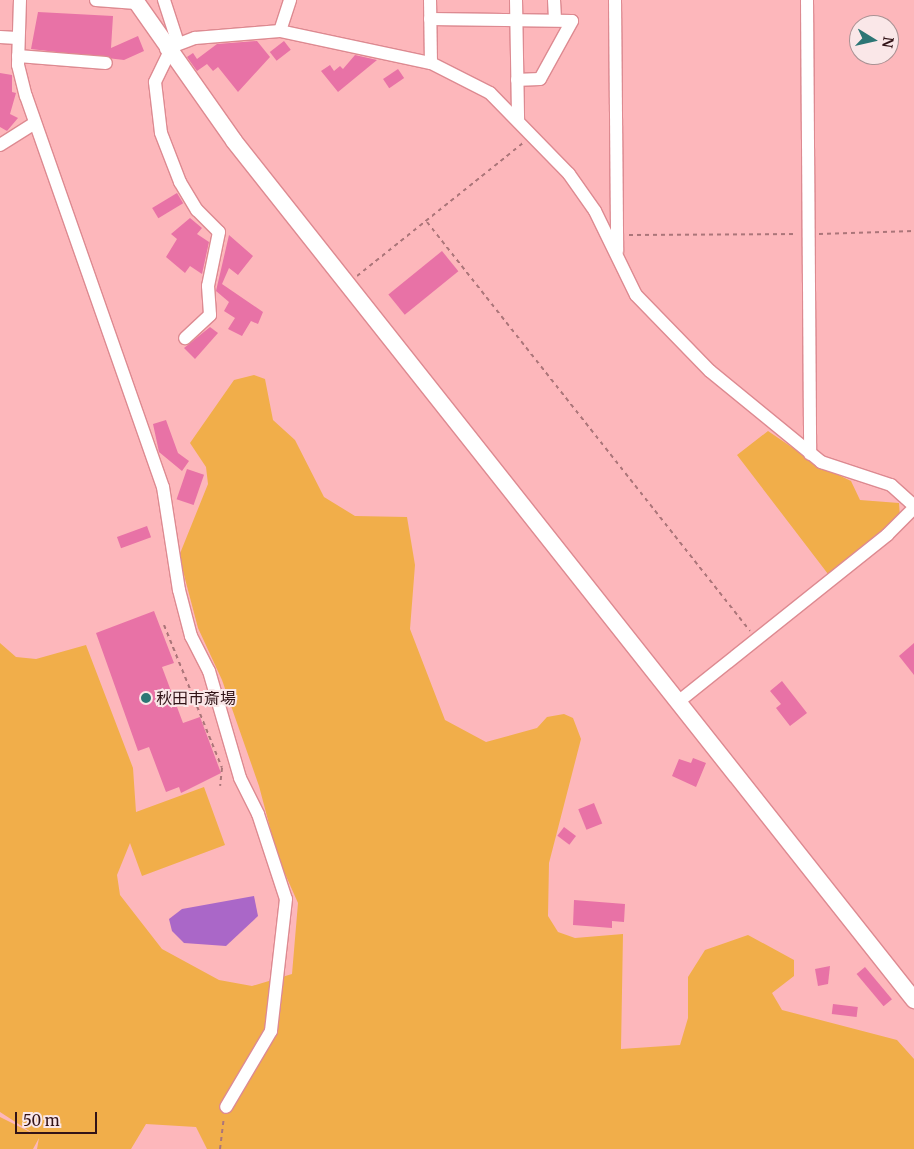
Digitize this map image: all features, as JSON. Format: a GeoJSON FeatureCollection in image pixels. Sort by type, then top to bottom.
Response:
{"type":"FeatureCollection","features":[{"type":"Feature","properties":{"kind":"street"},"geometry":{"type":"LineString","coordinates":[[20,0],[17,38],[18,56],[35,122],[160,478],[191,636],[209,670],[237,770],[258,814],[286,899],[271,1031],[226,1107]]}},
{"type":"Feature","properties":{"kind":"street"},"geometry":{"type":"LineString","coordinates":[[96,0],[136,1],[347,283],[914,1000]]}},
{"type":"Feature","properties":{"kind":"street"},"geometry":{"type":"LineString","coordinates":[[164,0],[171,48],[155,82],[161,133],[180,182],[197,210],[219,232],[208,286],[210,315],[185,338]]}},
{"type":"Feature","properties":{"kind":"street"},"geometry":{"type":"LineString","coordinates":[[280,31],[290,0]]}},
{"type":"Feature","properties":{"kind":"street"},"geometry":{"type":"LineString","coordinates":[[430,0],[431,63]]}},
{"type":"Feature","properties":{"kind":"street"},"geometry":{"type":"LineString","coordinates":[[516,0],[518,119]]}},
{"type":"Feature","properties":{"kind":"street"},"geometry":{"type":"LineString","coordinates":[[554,0],[555,20]]}},
{"type":"Feature","properties":{"kind":"street"},"geometry":{"type":"LineString","coordinates":[[615,0],[617,253]]}},
{"type":"Feature","properties":{"kind":"street"},"geometry":{"type":"LineString","coordinates":[[807,0],[810,454]]}},
{"type":"Feature","properties":{"kind":"street"},"geometry":{"type":"LineString","coordinates":[[430,19],[572,21],[540,79],[517,80]]}},
{"type":"Feature","properties":{"kind":"street"},"geometry":{"type":"LineString","coordinates":[[171,48],[237,31],[280,31],[431,63],[490,93],[518,119],[595,211],[636,295],[710,371],[810,454],[835,467],[891,484],[912,514],[678,702]]}},
{"type":"Feature","properties":{"kind":"street"},"geometry":{"type":"LineString","coordinates":[[0,37],[17,38]]}},
{"type":"Feature","properties":{"kind":"street"},"geometry":{"type":"LineString","coordinates":[[18,56],[106,63]]}},
{"type":"Feature","properties":{"kind":"street"},"geometry":{"type":"LineString","coordinates":[[1,141],[35,122]]}},
{"type":"Feature","properties":{"kind":"path"},"geometry":{"type":"LineString","coordinates":[[347,283],[427,222],[533,136]]}},
{"type":"Feature","properties":{"kind":"path"},"geometry":{"type":"LineString","coordinates":[[427,222],[757,639]]}},
{"type":"Feature","properties":{"kind":"path"},"geometry":{"type":"LineString","coordinates":[[616,235],[809,234],[914,231]]}},
{"type":"Feature","properties":{"kind":"path"},"geometry":{"type":"LineString","coordinates":[[164,625],[222,768],[220,786]]}},
{"type":"Feature","properties":{"kind":"path"},"geometry":{"type":"LineString","coordinates":[[220,1149],[226,1107]]}},
{"type":"Feature","properties":{"kind":"shaded area"},"geometry":{"type":"Polygon","coordinates":[[[254,375],[265,379],[273,420],[295,440],[324,497],[355,516],[407,517],[415,565],[410,629],[445,720],[486,742],[537,728],[547,717],[564,714],[573,718],[581,739],[549,863],[548,916],[558,932],[575,938],[623,934],[621,1049],[680,1045],[688,1018],[688,977],[705,950],[748,935],[794,960],[794,976],[772,993],[782,1010],[897,1040],[914,1059],[914,1149],[207,1149],[196,1127],[146,1124],[131,1149],[37,1149],[39,1138],[33,1149],[0,1149],[0,1117],[34,1134],[0,1112],[0,643],[16,657],[36,659],[86,645],[133,768],[136,812],[204,787],[225,845],[142,876],[130,843],[117,875],[120,895],[162,949],[219,980],[252,986],[292,974],[298,903],[278,858],[259,786],[222,680],[198,628],[179,556],[208,484],[206,467],[190,443],[234,380],[254,375]]]}},
{"type":"Feature","properties":{"kind":"shaded area"},"geometry":{"type":"Polygon","coordinates":[[[768,431],[818,465],[851,481],[860,500],[899,503],[900,517],[828,574],[737,455],[768,431]]]}},
{"type":"Feature","properties":{"kind":"shaded area"},"geometry":{"type":"Polygon","coordinates":[[[254,896],[258,916],[226,946],[184,943],[172,931],[169,919],[182,909],[254,896]]]}},
{"type":"Feature","properties":{"kind":"building"},"geometry":{"type":"Polygon","coordinates":[[[38,12],[113,16],[111,48],[138,36],[144,51],[124,60],[31,49],[38,12]]]}},
{"type":"Feature","properties":{"kind":"building"},"geometry":{"type":"Polygon","coordinates":[[[257,41],[270,57],[238,92],[218,67],[213,71],[207,64],[197,71],[187,57],[193,53],[197,59],[217,44],[257,41]]]}},
{"type":"Feature","properties":{"kind":"building"},"geometry":{"type":"Polygon","coordinates":[[[284,41],[291,50],[277,61],[270,52],[284,41]]]}},
{"type":"Feature","properties":{"kind":"building"},"geometry":{"type":"Polygon","coordinates":[[[355,55],[377,60],[338,92],[321,71],[330,65],[334,71],[340,66],[343,69],[355,55]]]}},
{"type":"Feature","properties":{"kind":"building"},"geometry":{"type":"Polygon","coordinates":[[[398,69],[404,78],[389,88],[383,79],[398,69]]]}},
{"type":"Feature","properties":{"kind":"building"},"geometry":{"type":"Polygon","coordinates":[[[0,73],[12,75],[12,92],[16,93],[10,114],[18,118],[7,131],[0,127],[0,73]]]}},
{"type":"Feature","properties":{"kind":"building"},"geometry":{"type":"Polygon","coordinates":[[[177,193],[183,203],[158,218],[152,208],[177,193]]]}},
{"type":"Feature","properties":{"kind":"building"},"geometry":{"type":"Polygon","coordinates":[[[190,218],[202,228],[197,234],[209,242],[202,274],[190,266],[185,273],[166,257],[177,239],[171,234],[190,218]]]}},
{"type":"Feature","properties":{"kind":"building"},"geometry":{"type":"Polygon","coordinates":[[[229,235],[253,256],[238,275],[229,268],[222,284],[263,312],[258,324],[251,321],[242,336],[228,329],[235,318],[224,311],[229,302],[216,291],[229,235]]]}},
{"type":"Feature","properties":{"kind":"building"},"geometry":{"type":"Polygon","coordinates":[[[442,251],[458,271],[405,315],[388,294],[442,251]]]}},
{"type":"Feature","properties":{"kind":"building"},"geometry":{"type":"Polygon","coordinates":[[[210,327],[218,333],[195,359],[184,348],[210,327]]]}},
{"type":"Feature","properties":{"kind":"building"},"geometry":{"type":"Polygon","coordinates":[[[166,420],[178,453],[189,461],[182,471],[159,452],[153,424],[166,420]]]}},
{"type":"Feature","properties":{"kind":"building"},"geometry":{"type":"Polygon","coordinates":[[[187,469],[204,475],[194,505],[177,499],[187,469]]]}},
{"type":"Feature","properties":{"kind":"building"},"geometry":{"type":"Polygon","coordinates":[[[147,526],[151,537],[121,548],[117,537],[147,526]]]}},
{"type":"Feature","properties":{"kind":"building","name":"秋田市斎場"},"geometry":{"type":"Polygon","coordinates":[[[154,611],[174,663],[162,667],[183,723],[200,717],[221,773],[181,793],[179,787],[166,792],[149,747],[138,751],[96,633],[154,611]]]}},
{"type":"Feature","properties":{"kind":"building"},"geometry":{"type":"Polygon","coordinates":[[[914,643],[914,675],[899,656],[914,643]]]}},
{"type":"Feature","properties":{"kind":"building"},"geometry":{"type":"Polygon","coordinates":[[[782,681],[807,713],[790,726],[776,708],[781,704],[770,691],[782,681]]]}},
{"type":"Feature","properties":{"kind":"building"},"geometry":{"type":"Polygon","coordinates":[[[693,758],[706,763],[696,787],[672,776],[679,759],[691,763],[693,758]]]}},
{"type":"Feature","properties":{"kind":"building"},"geometry":{"type":"Polygon","coordinates":[[[594,803],[602,823],[586,830],[578,809],[594,803]]]}},
{"type":"Feature","properties":{"kind":"building"},"geometry":{"type":"Polygon","coordinates":[[[564,827],[576,836],[569,845],[557,836],[564,827]]]}},
{"type":"Feature","properties":{"kind":"building"},"geometry":{"type":"Polygon","coordinates":[[[574,900],[625,904],[624,922],[612,921],[612,928],[573,925],[574,900]]]}},
{"type":"Feature","properties":{"kind":"building"},"geometry":{"type":"Polygon","coordinates":[[[830,966],[828,984],[818,986],[815,969],[830,966]]]}},
{"type":"Feature","properties":{"kind":"building"},"geometry":{"type":"Polygon","coordinates":[[[865,967],[892,999],[884,1006],[857,974],[865,967]]]}},
{"type":"Feature","properties":{"kind":"building"},"geometry":{"type":"Polygon","coordinates":[[[833,1004],[858,1007],[857,1017],[832,1014],[833,1004]]]}},
{"type":"Feature","properties":{"kind":"place","name":"秋田市斎場"},"geometry":{"type":"Point","coordinates":[146,698]}}]}
